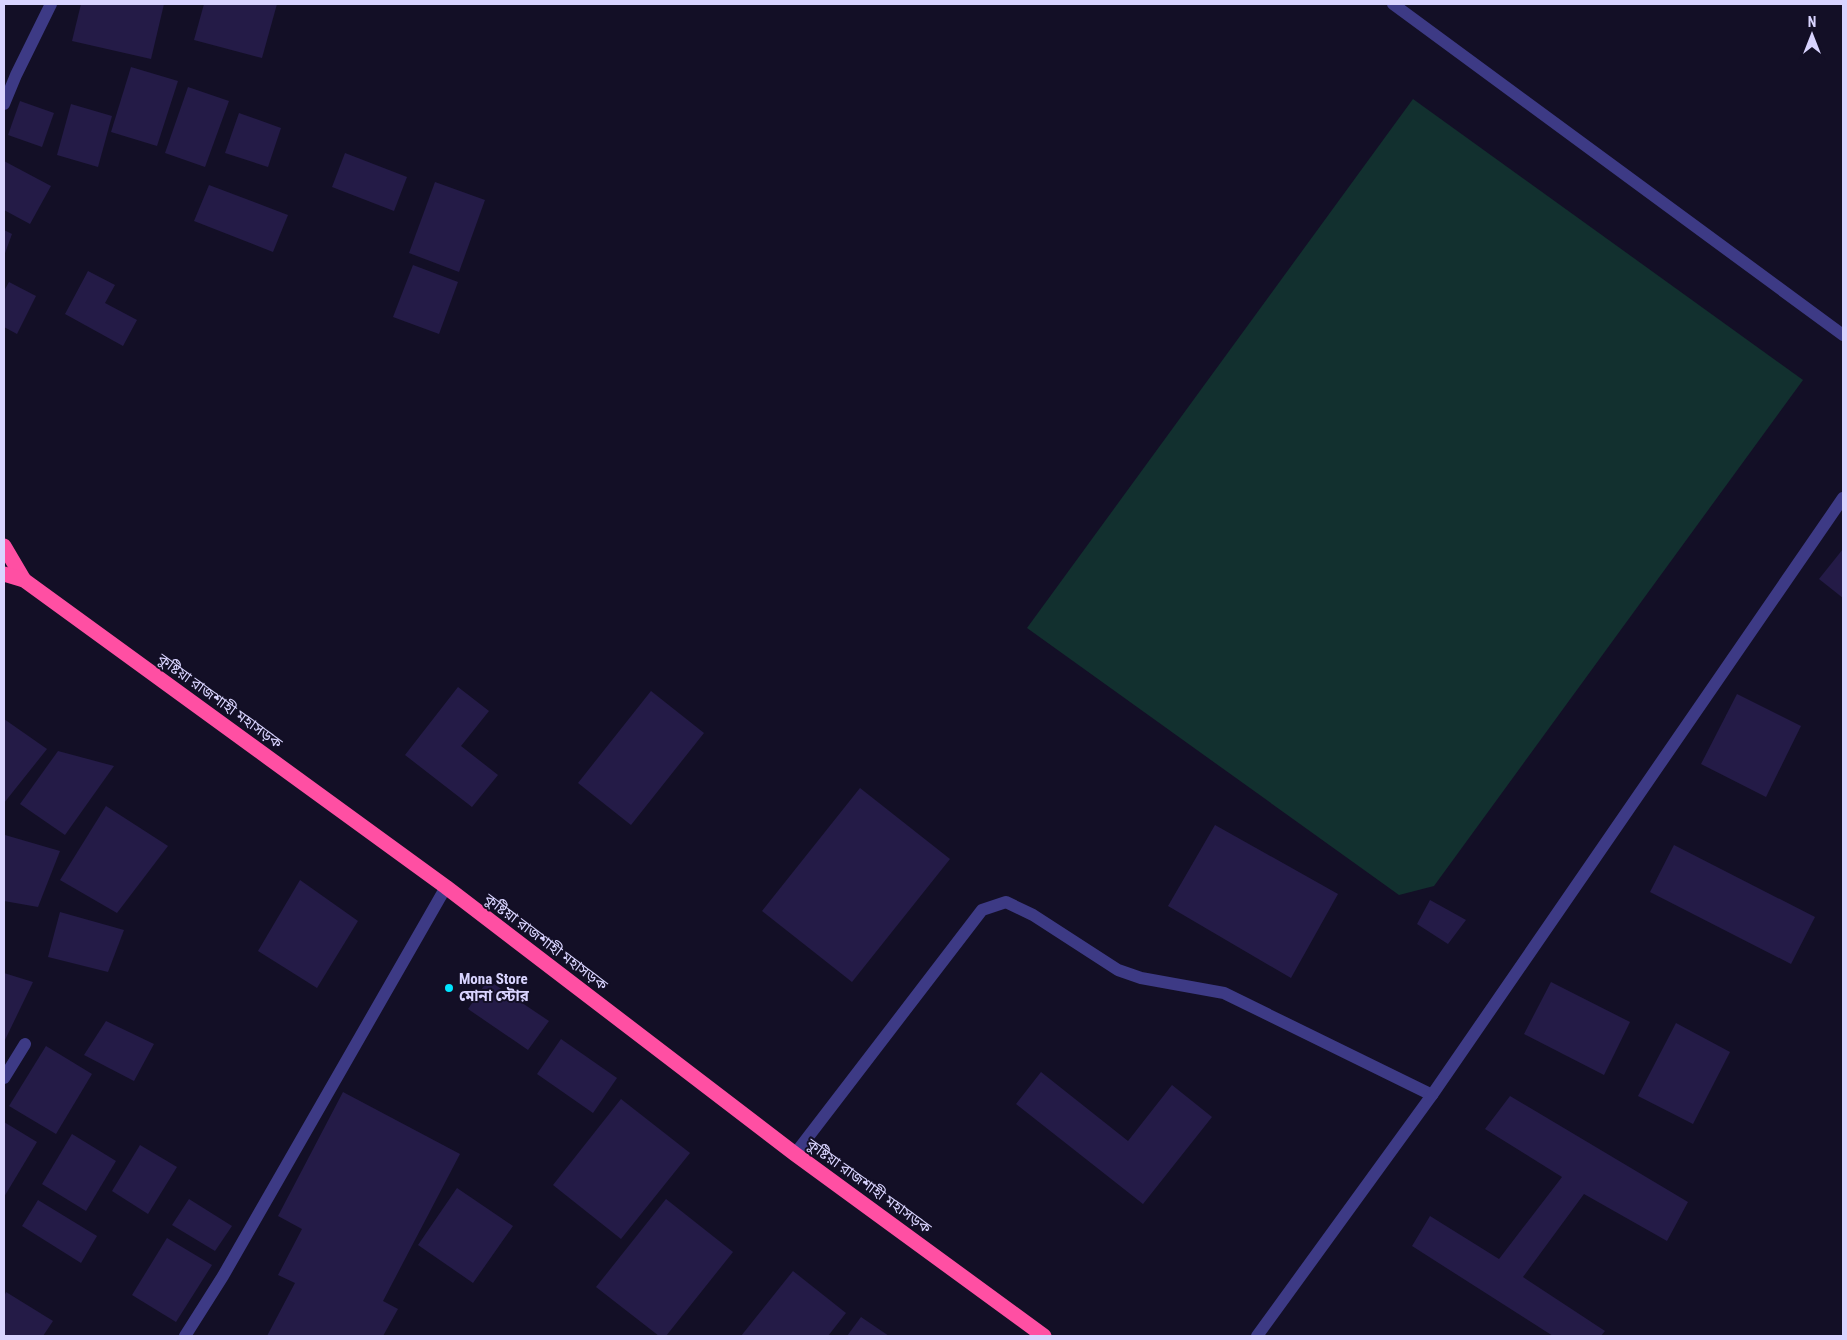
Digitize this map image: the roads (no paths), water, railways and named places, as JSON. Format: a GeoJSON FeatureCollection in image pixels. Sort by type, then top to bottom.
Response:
{"type":"FeatureCollection","features":[{"type":"Feature","properties":{"kind":"highway","name":"কুষ্টিয়া রাজশাহী মহাসড়ক"},"geometry":{"type":"LineString","coordinates":[[4,546],[24,580]]}},
{"type":"Feature","properties":{"kind":"highway","name":"কুষ্টিয়া রাজশাহী মহাসড়ক"},"geometry":{"type":"LineString","coordinates":[[4,574],[24,580],[446,887],[795,1154],[1044,1336]]}},
{"type":"Feature","properties":{"kind":"street"},"geometry":{"type":"LineString","coordinates":[[4,104],[51,4]]}},
{"type":"Feature","properties":{"kind":"street"},"geometry":{"type":"LineString","coordinates":[[1393,4],[1843,335]]}},
{"type":"Feature","properties":{"kind":"street"},"geometry":{"type":"LineString","coordinates":[[1257,1336],[1432,1095],[1843,498]]}},
{"type":"Feature","properties":{"kind":"street"},"geometry":{"type":"LineString","coordinates":[[185,1336],[223,1276],[446,887]]}},
{"type":"Feature","properties":{"kind":"street"},"geometry":{"type":"LineString","coordinates":[[795,1154],[982,910],[1006,902],[1033,915],[1118,970],[1142,978],[1224,993],[1432,1095]]}},
{"type":"Feature","properties":{"kind":"street"},"geometry":{"type":"LineString","coordinates":[[4,1078],[25,1044]]}},
{"type":"Feature","properties":{"kind":"place","name":"Mona Store মোনা স্টোর"},"geometry":{"type":"Point","coordinates":[449,988]}}]}
